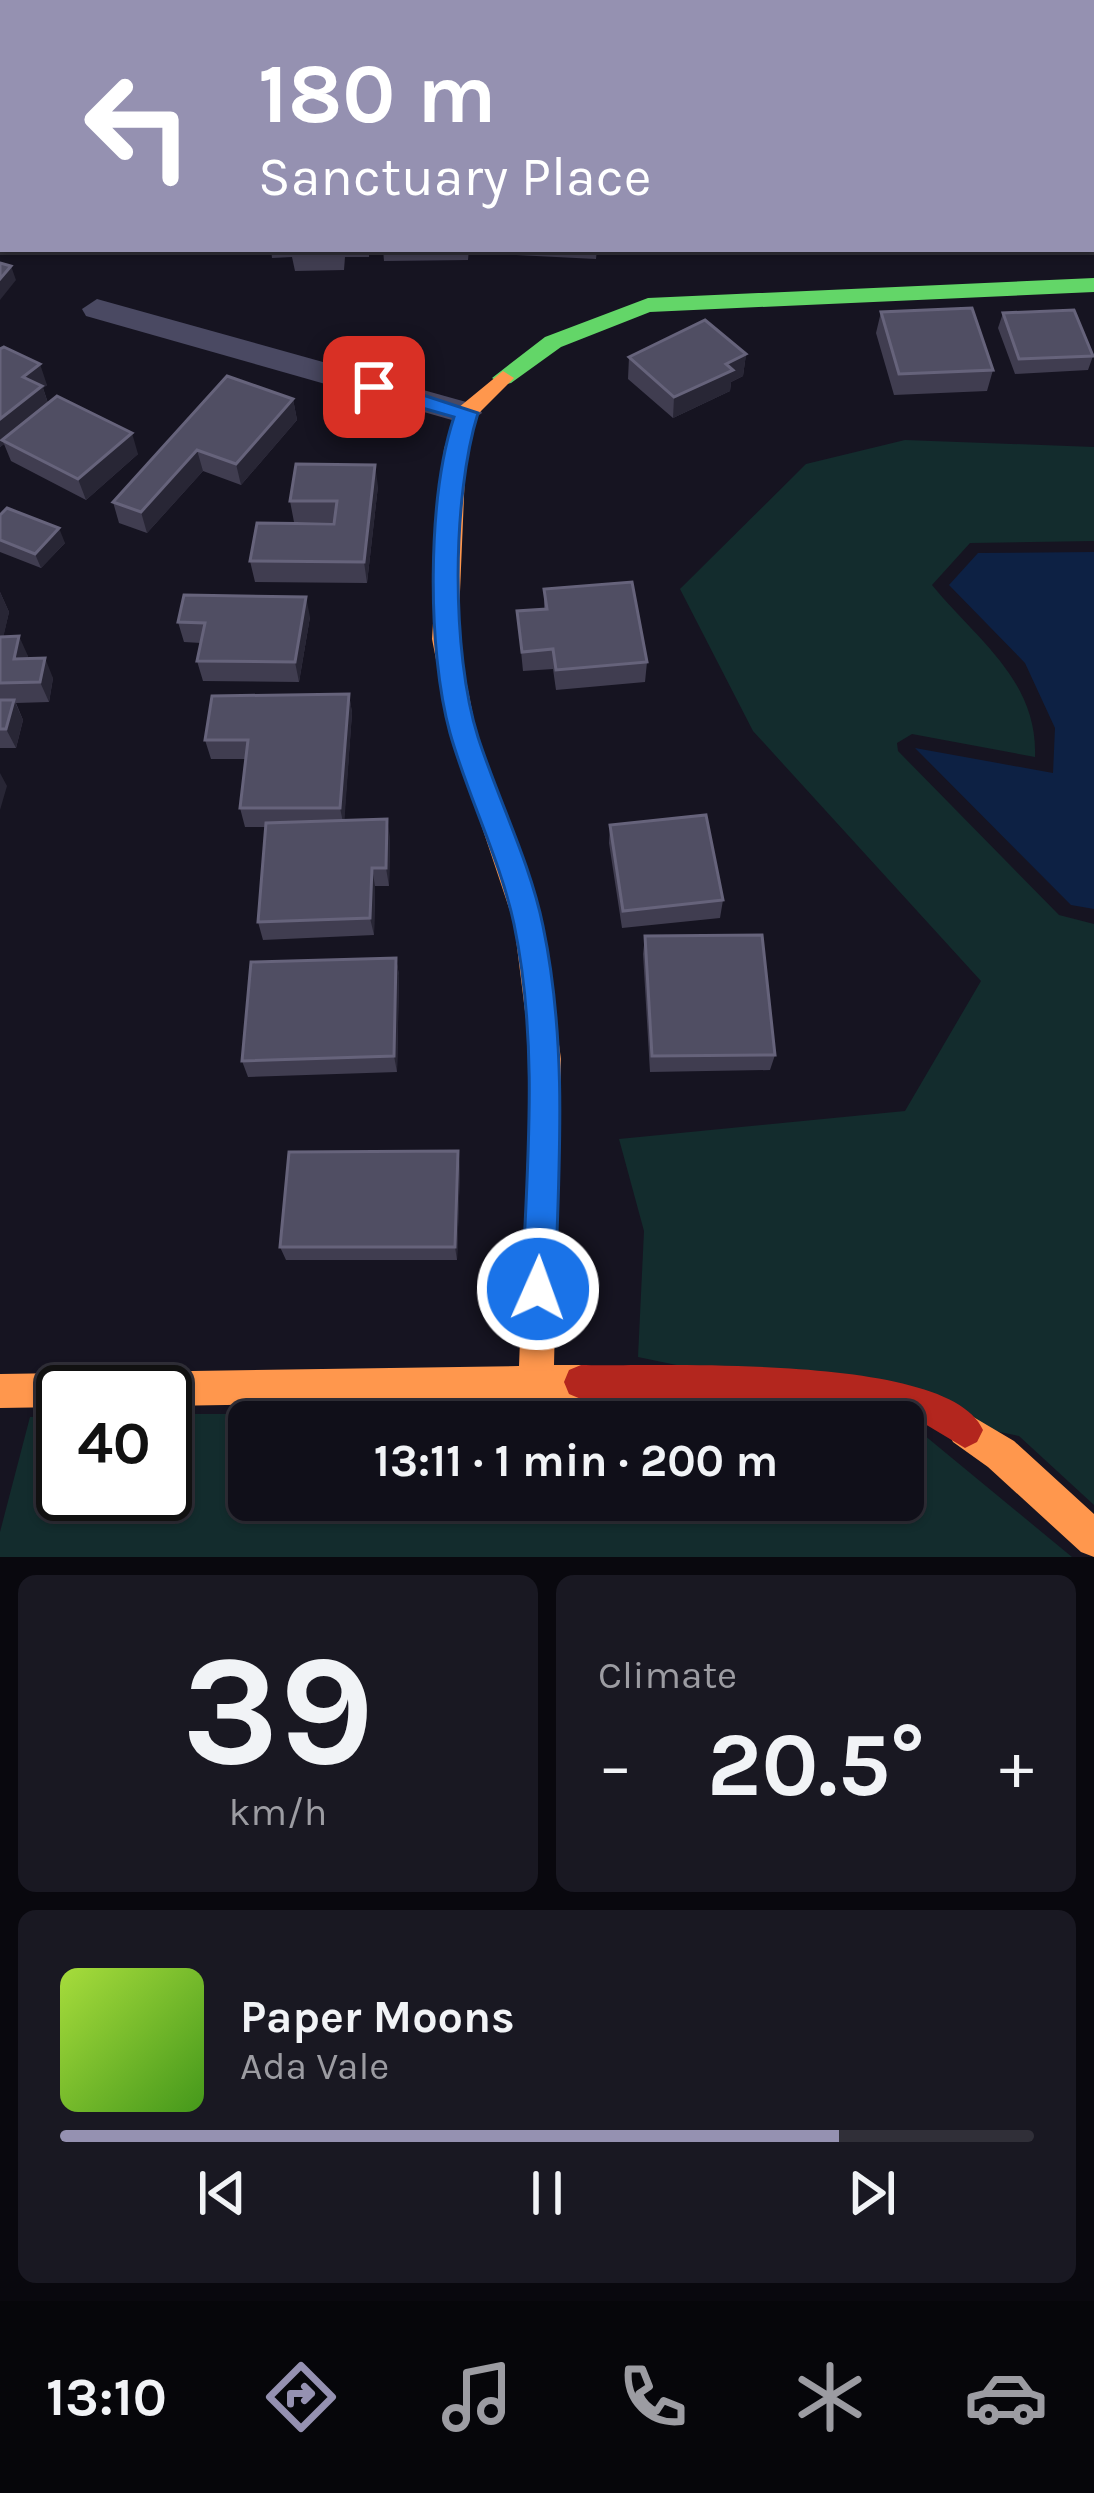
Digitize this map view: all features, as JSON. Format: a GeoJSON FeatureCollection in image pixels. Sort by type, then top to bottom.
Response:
{"type":"FeatureCollection","features":[{"type":"Feature","properties":{"kind":"street"},"geometry":{"type":"LineString","coordinates":[[536,1381],[546,1059],[528,923],[463,731],[445,639],[455,449],[466,413],[524,358],[583,325],[648,305],[1094,285]]}},
{"type":"Feature","properties":{"kind":"street"},"geometry":{"type":"LineString","coordinates":[[98,309],[466,413]]}},
{"type":"Feature","properties":{"kind":"street"},"geometry":{"type":"LineString","coordinates":[[0,1391],[536,1381],[844,1388],[927,1405],[1000,1454],[1094,1539]]}},
{"type":"Feature","properties":{"kind":"green space"},"geometry":{"type":"Polygon","coordinates":[[[905,440],[1094,447],[1094,541],[970,543],[932,585],[1015,683],[1033,730],[1035,757],[912,734],[897,743],[898,751],[1059,915],[1094,924],[1094,1505],[1019,1436],[924,1416],[924,1401],[850,1401],[638,1357],[644,1231],[619,1139],[905,1111],[981,981],[753,731],[680,589],[806,464],[905,440]]]}},
{"type":"Feature","properties":{"kind":"green space"},"geometry":{"type":"Polygon","coordinates":[[[192,1414],[228,1414],[228,1521],[924,1521],[924,1435],[1072,1557],[0,1557],[0,1532],[30,1417],[36,1417],[36,1521],[192,1521],[192,1414]]]}},
{"type":"Feature","properties":{"kind":"water"},"geometry":{"type":"Polygon","coordinates":[[[1094,552],[1094,909],[1071,905],[915,748],[1053,773],[1055,728],[1025,663],[949,585],[978,553],[1094,552]]]}},
{"type":"Feature","properties":{"kind":"building"},"geometry":{"type":"Polygon","coordinates":[[[972,308],[993,370],[899,374],[881,312],[972,308]]]}},
{"type":"Feature","properties":{"kind":"building"},"geometry":{"type":"Polygon","coordinates":[[[1074,310],[1093,356],[1019,359],[1003,313],[1074,310]]]}},
{"type":"Feature","properties":{"kind":"building"},"geometry":{"type":"Polygon","coordinates":[[[705,320],[746,354],[726,364],[733,370],[674,397],[629,357],[705,320]]]}},
{"type":"Feature","properties":{"kind":"building"},"geometry":{"type":"Polygon","coordinates":[[[0,349],[40,364],[23,377],[42,386],[0,419],[0,349]]]}},
{"type":"Feature","properties":{"kind":"building"},"geometry":{"type":"Polygon","coordinates":[[[227,376],[293,399],[236,464],[197,450],[141,512],[113,502],[227,376]]]}},
{"type":"Feature","properties":{"kind":"building"},"geometry":{"type":"Polygon","coordinates":[[[57,396],[132,433],[78,479],[2,440],[57,396]]]}},
{"type":"Feature","properties":{"kind":"building"},"geometry":{"type":"Polygon","coordinates":[[[296,464],[375,465],[364,562],[250,561],[257,523],[334,524],[337,501],[290,501],[296,464]]]}},
{"type":"Feature","properties":{"kind":"building"},"geometry":{"type":"Polygon","coordinates":[[[7,508],[59,528],[35,554],[0,540],[0,515],[7,508]]]}},
{"type":"Feature","properties":{"kind":"building"},"geometry":{"type":"Polygon","coordinates":[[[632,582],[647,662],[556,670],[553,649],[522,652],[517,611],[547,609],[544,589],[632,582]]]}},
{"type":"Feature","properties":{"kind":"building"},"geometry":{"type":"Polygon","coordinates":[[[184,595],[306,597],[295,662],[197,661],[205,623],[178,622],[184,595]]]}},
{"type":"Feature","properties":{"kind":"building"},"geometry":{"type":"Polygon","coordinates":[[[19,636],[14,659],[45,658],[40,682],[0,683],[0,637],[19,636]]]}},
{"type":"Feature","properties":{"kind":"building"},"geometry":{"type":"Polygon","coordinates":[[[349,694],[340,808],[240,808],[248,740],[205,740],[212,696],[349,694]]]}},
{"type":"Feature","properties":{"kind":"building"},"geometry":{"type":"Polygon","coordinates":[[[0,700],[14,700],[6,729],[0,729],[0,700]]]}},
{"type":"Feature","properties":{"kind":"building"},"geometry":{"type":"Polygon","coordinates":[[[706,815],[723,900],[623,911],[610,825],[706,815]]]}},
{"type":"Feature","properties":{"kind":"building"},"geometry":{"type":"Polygon","coordinates":[[[387,819],[386,868],[372,868],[370,918],[258,922],[266,823],[387,819]]]}},
{"type":"Feature","properties":{"kind":"building"},"geometry":{"type":"Polygon","coordinates":[[[762,935],[775,1055],[652,1056],[645,936],[762,935]]]}},
{"type":"Feature","properties":{"kind":"building"},"geometry":{"type":"Polygon","coordinates":[[[396,958],[394,1056],[242,1061],[251,962],[396,958]]]}},
{"type":"Feature","properties":{"kind":"building"},"geometry":{"type":"Polygon","coordinates":[[[458,1151],[455,1247],[280,1247],[289,1152],[458,1151]]]}},
{"type":"Feature","properties":{"kind":"traffic: fast"},"geometry":{"type":"LineString","coordinates":[[503,378],[553,342],[648,305],[1094,285]]}},
{"type":"Feature","properties":{"kind":"traffic: slow"},"geometry":{"type":"LineString","coordinates":[[503,378],[466,413],[455,449],[445,639],[463,731],[528,923],[546,1059],[536,1381]]}},
{"type":"Feature","properties":{"kind":"traffic: slow"},"geometry":{"type":"LineString","coordinates":[[0,1391],[581,1382]]}},
{"type":"Feature","properties":{"kind":"traffic: slow"},"geometry":{"type":"LineString","coordinates":[[965,1430],[1001,1454],[1094,1539]]}},
{"type":"Feature","properties":{"kind":"traffic: jam"},"geometry":{"type":"LineString","coordinates":[[581,1382],[844,1388],[927,1405],[965,1430]]}},
{"type":"Feature","properties":{"kind":"route"},"geometry":{"type":"LineString","coordinates":[[374,387],[466,413],[455,449],[445,639],[463,731],[528,923],[546,1059],[538,1289]]}}]}
